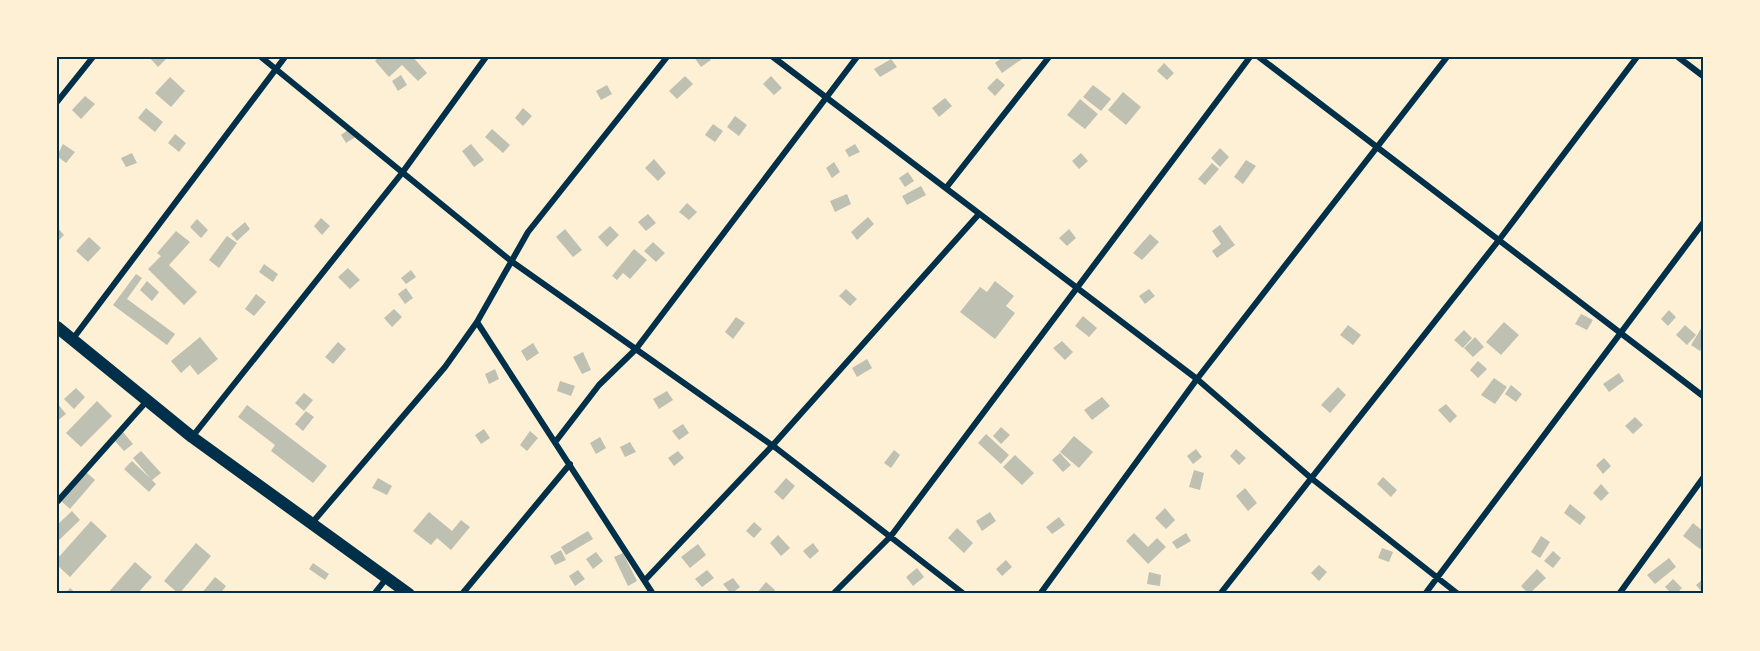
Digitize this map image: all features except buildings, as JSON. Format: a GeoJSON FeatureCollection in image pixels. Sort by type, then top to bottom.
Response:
{"type":"FeatureCollection","features":[{"type":"Feature","properties":{"kind":"main road"},"geometry":{"type":"LineString","coordinates":[[57,327],[146,402],[409,594]]}},
{"type":"Feature","properties":{"kind":"street"},"geometry":{"type":"LineString","coordinates":[[57,102],[93,57]]}},
{"type":"Feature","properties":{"kind":"street"},"geometry":{"type":"LineString","coordinates":[[261,57],[511,261],[772,446],[964,594]]}},
{"type":"Feature","properties":{"kind":"street"},"geometry":{"type":"LineString","coordinates":[[71,340],[285,57]]}},
{"type":"Feature","properties":{"kind":"street"},"geometry":{"type":"LineString","coordinates":[[192,436],[402,173],[486,57]]}},
{"type":"Feature","properties":{"kind":"street"},"geometry":{"type":"LineString","coordinates":[[312,524],[445,367],[477,322],[511,261],[546,208],[667,57]]}},
{"type":"Feature","properties":{"kind":"street"},"geometry":{"type":"LineString","coordinates":[[773,57],[1197,379],[1311,478],[1458,594]]}},
{"type":"Feature","properties":{"kind":"street"},"geometry":{"type":"LineString","coordinates":[[556,441],[599,386],[636,349],[857,57]]}},
{"type":"Feature","properties":{"kind":"street"},"geometry":{"type":"LineString","coordinates":[[946,188],[1048,57]]}},
{"type":"Feature","properties":{"kind":"street"},"geometry":{"type":"LineString","coordinates":[[833,594],[891,536],[1251,57]]}},
{"type":"Feature","properties":{"kind":"street"},"geometry":{"type":"LineString","coordinates":[[1259,57],[1703,396]]}},
{"type":"Feature","properties":{"kind":"street"},"geometry":{"type":"LineString","coordinates":[[1040,594],[1197,379],[1447,57]]}},
{"type":"Feature","properties":{"kind":"street"},"geometry":{"type":"LineString","coordinates":[[1220,594],[1499,240],[1637,57]]}},
{"type":"Feature","properties":{"kind":"street"},"geometry":{"type":"LineString","coordinates":[[1678,57],[1703,76]]}},
{"type":"Feature","properties":{"kind":"street"},"geometry":{"type":"LineString","coordinates":[[646,579],[772,446],[979,214]]}},
{"type":"Feature","properties":{"kind":"street"},"geometry":{"type":"LineString","coordinates":[[1425,594],[1703,222]]}},
{"type":"Feature","properties":{"kind":"street"},"geometry":{"type":"LineString","coordinates":[[477,322],[646,579],[653,594]]}},
{"type":"Feature","properties":{"kind":"street"},"geometry":{"type":"LineString","coordinates":[[57,502],[146,402]]}},
{"type":"Feature","properties":{"kind":"street"},"geometry":{"type":"LineString","coordinates":[[462,594],[570,464]]}},
{"type":"Feature","properties":{"kind":"street"},"geometry":{"type":"LineString","coordinates":[[1619,594],[1703,478]]}},
{"type":"Feature","properties":{"kind":"street"},"geometry":{"type":"LineString","coordinates":[[375,594],[386,579]]}}]}
